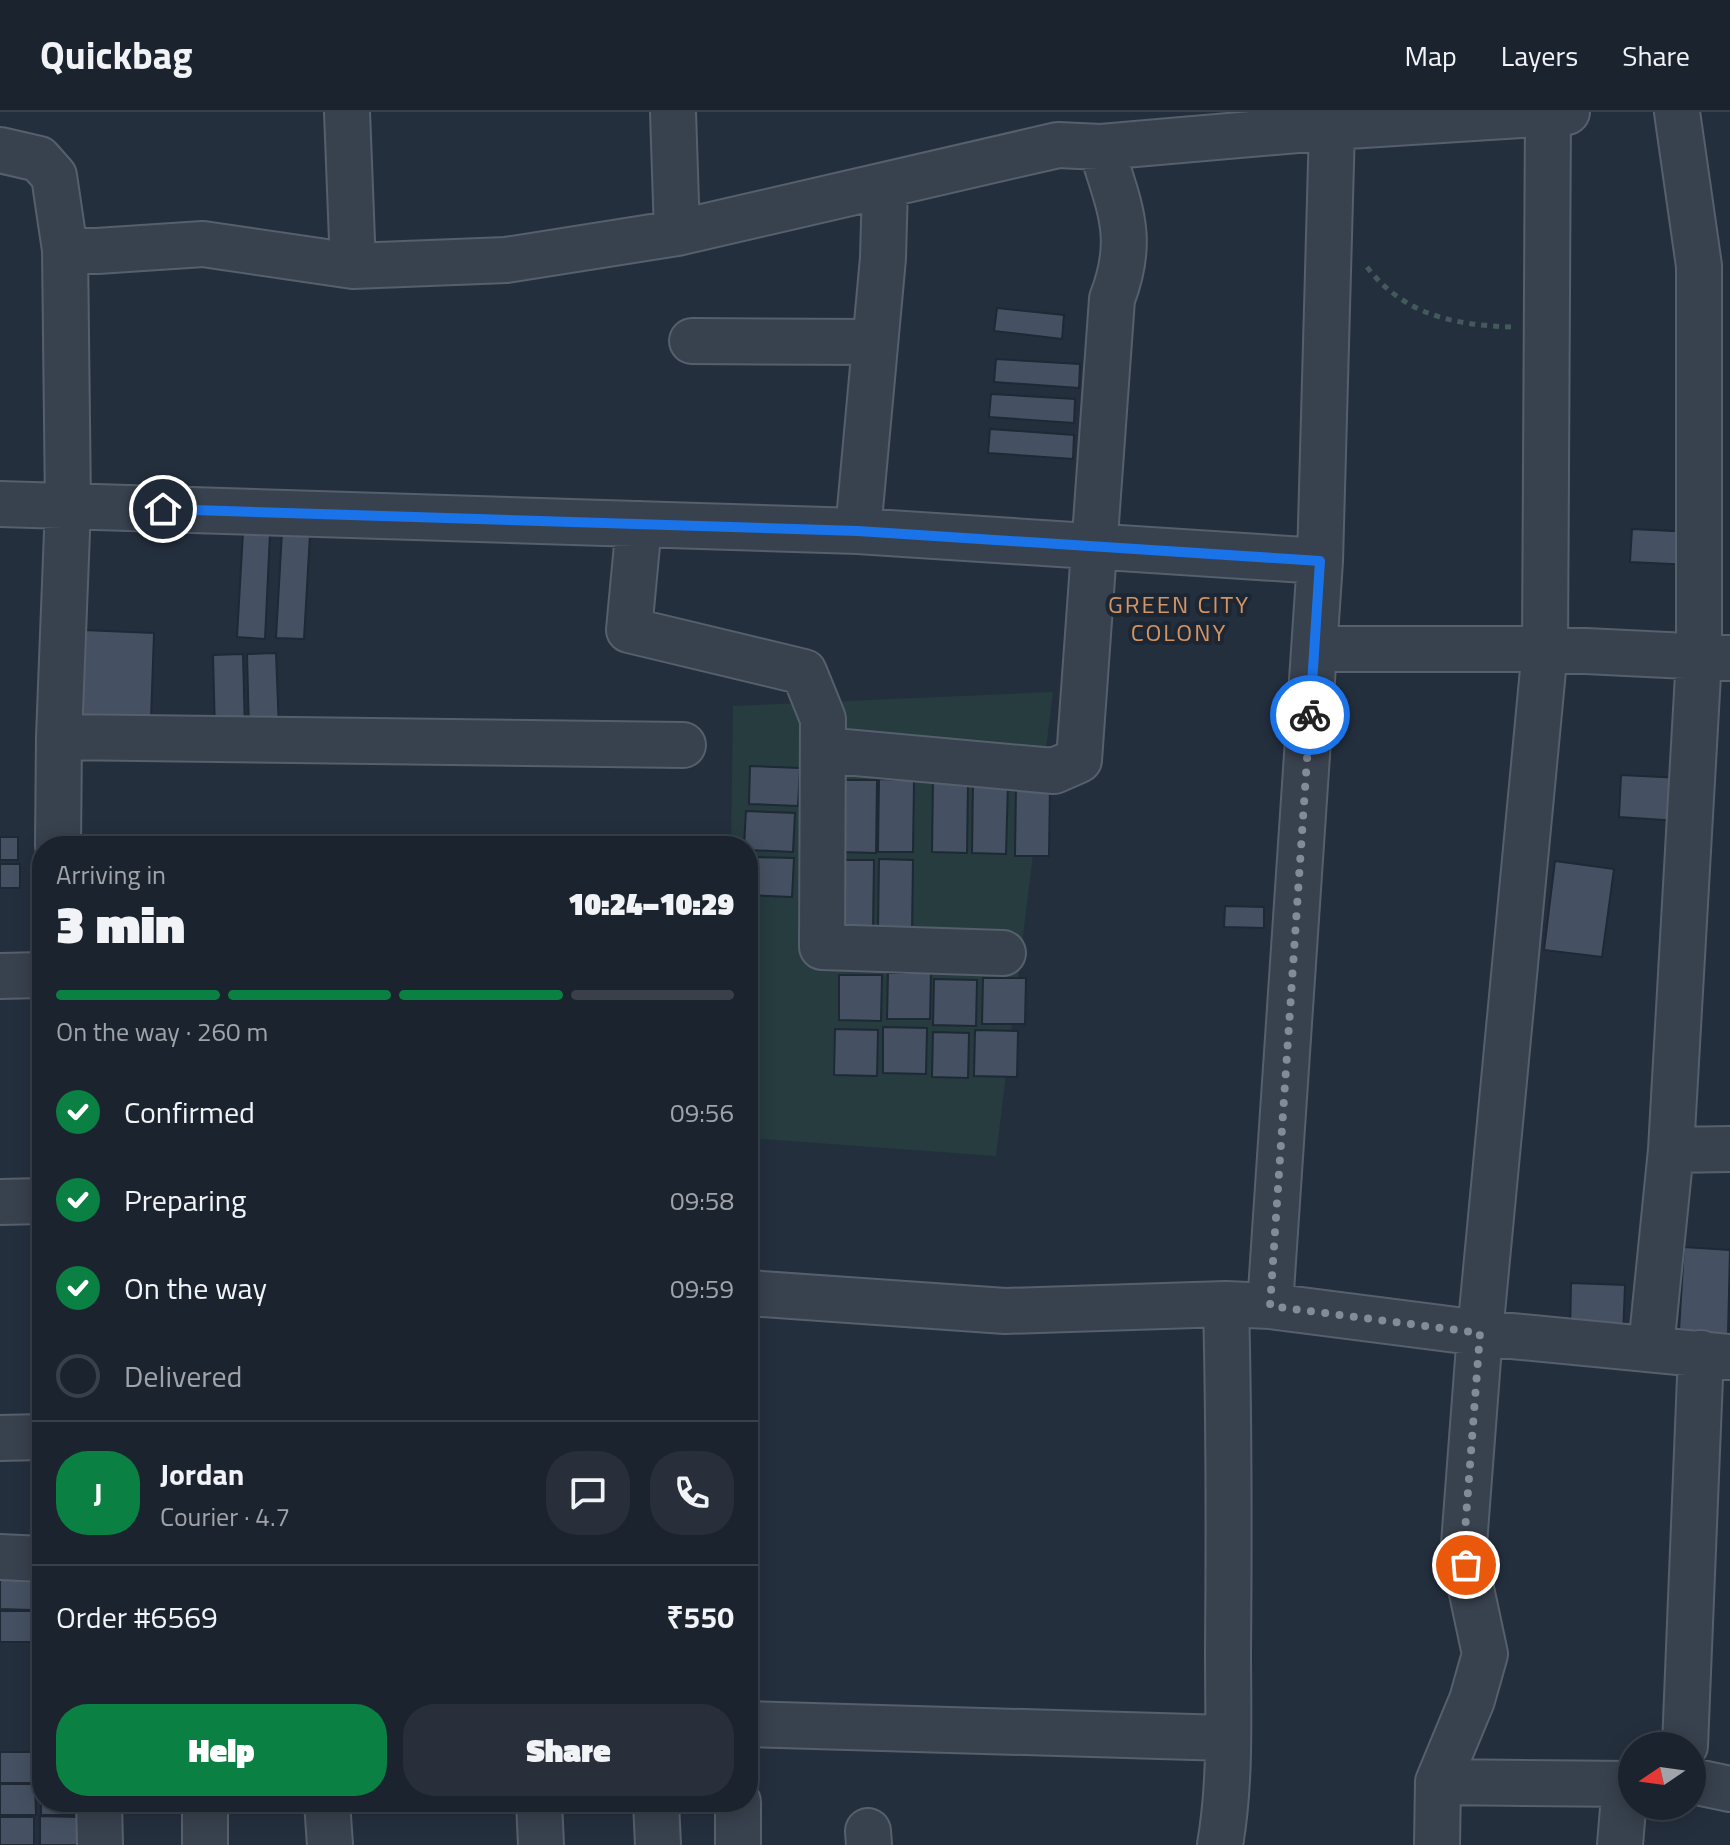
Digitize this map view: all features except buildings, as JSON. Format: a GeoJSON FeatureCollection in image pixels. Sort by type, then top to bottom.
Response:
{"type":"FeatureCollection","features":[{"type":"Feature","properties":{"kind":"street"},"geometry":{"type":"LineString","coordinates":[[347,112],[353,266]]}},
{"type":"Feature","properties":{"kind":"street"},"geometry":{"type":"LineString","coordinates":[[673,112],[677,233]]}},
{"type":"Feature","properties":{"kind":"street"},"geometry":{"type":"LineString","coordinates":[[1651,1348],[1715,657],[1699,266],[1677,112]]}},
{"type":"Feature","properties":{"kind":"street"},"geometry":{"type":"LineString","coordinates":[[65,250],[203,244],[353,266],[506,260],[677,233],[885,186],[1072,134],[1332,127],[1555,113],[1547,324],[1545,649],[1480,1333],[1464,1544],[1485,1654],[1472,1700],[1438,1782],[1437,1845]]}},
{"type":"Feature","properties":{"kind":"street"},"geometry":{"type":"LineString","coordinates":[[1270,1306],[1320,561],[1332,127]]}},
{"type":"Feature","properties":{"kind":"street"},"geometry":{"type":"LineString","coordinates":[[823,750],[1054,771],[1079,760],[1112,299],[1122,273],[1126,247],[1121,214],[1072,134]]}},
{"type":"Feature","properties":{"kind":"street"},"geometry":{"type":"LineString","coordinates":[[0,150],[39,159],[54,176],[65,250],[68,506],[58,836]]}},
{"type":"Feature","properties":{"kind":"street"},"geometry":{"type":"LineString","coordinates":[[858,531],[883,258],[885,186]]}},
{"type":"Feature","properties":{"kind":"street"},"geometry":{"type":"LineString","coordinates":[[692,341],[874,342]]}},
{"type":"Feature","properties":{"kind":"street"},"geometry":{"type":"LineString","coordinates":[[0,504],[858,531],[1320,561]]}},
{"type":"Feature","properties":{"kind":"street"},"geometry":{"type":"LineString","coordinates":[[639,524],[629,630],[804,672],[823,719],[822,947],[1003,953]]}},
{"type":"Feature","properties":{"kind":"street"},"geometry":{"type":"LineString","coordinates":[[1314,649],[1545,649],[1715,657]]}},
{"type":"Feature","properties":{"kind":"street"},"geometry":{"type":"LineString","coordinates":[[59,737],[683,745]]}},
{"type":"Feature","properties":{"kind":"street"},"geometry":{"type":"LineString","coordinates":[[0,976],[32,975]]}},
{"type":"Feature","properties":{"kind":"street"},"geometry":{"type":"LineString","coordinates":[[1671,1150],[1730,1149]]}},
{"type":"Feature","properties":{"kind":"street"},"geometry":{"type":"LineString","coordinates":[[0,1202],[32,1201]]}},
{"type":"Feature","properties":{"kind":"street"},"geometry":{"type":"LineString","coordinates":[[758,1294],[1005,1311],[1226,1304],[1270,1306],[1480,1333],[1715,1355],[1686,1732]]}},
{"type":"Feature","properties":{"kind":"street"},"geometry":{"type":"LineString","coordinates":[[1220,1845],[1226,1809],[1227,1738],[1230,1459],[1226,1304]]}},
{"type":"Feature","properties":{"kind":"street"},"geometry":{"type":"LineString","coordinates":[[0,1438],[32,1437]]}},
{"type":"Feature","properties":{"kind":"street"},"geometry":{"type":"LineString","coordinates":[[0,1557],[32,1559]]}},
{"type":"Feature","properties":{"kind":"street"},"geometry":{"type":"LineString","coordinates":[[758,1724],[1227,1738]]}},
{"type":"Feature","properties":{"kind":"street"},"geometry":{"type":"LineString","coordinates":[[1438,1782],[1618,1784]]}},
{"type":"Feature","properties":{"kind":"street"},"geometry":{"type":"LineString","coordinates":[[1706,1784],[1730,1789]]}},
{"type":"Feature","properties":{"kind":"street"},"geometry":{"type":"LineString","coordinates":[[99,1812],[100,1845]]}},
{"type":"Feature","properties":{"kind":"street"},"geometry":{"type":"LineString","coordinates":[[205,1812],[205,1845]]}},
{"type":"Feature","properties":{"kind":"street"},"geometry":{"type":"LineString","coordinates":[[328,1812],[330,1845]]}},
{"type":"Feature","properties":{"kind":"street"},"geometry":{"type":"LineString","coordinates":[[539,1812],[541,1845]]}},
{"type":"Feature","properties":{"kind":"street"},"geometry":{"type":"LineString","coordinates":[[656,1812],[658,1845]]}},
{"type":"Feature","properties":{"kind":"street"},"geometry":{"type":"LineString","coordinates":[[738,1812],[738,1845]]}},
{"type":"Feature","properties":{"kind":"street"},"geometry":{"type":"LineString","coordinates":[[1620,1845],[1624,1820]]}},
{"type":"Feature","properties":{"kind":"path"},"geometry":{"type":"LineString","coordinates":[[1364,263],[1410,305],[1436,318],[1475,326],[1547,324]]}},
{"type":"Feature","properties":{"kind":"green space"},"geometry":{"type":"Polygon","coordinates":[[[1053,692],[996,1156],[758,1139],[758,836],[731,836],[733,706],[1053,692]]]}},
{"type":"Feature","properties":{"kind":"way so far"},"geometry":{"type":"LineString","coordinates":[[1310,715],[1270,1306],[1480,1333],[1464,1544],[1466,1565]]}},
{"type":"Feature","properties":{"kind":"district","name":"GREEN CITY COLONY"},"geometry":{"type":"Point","coordinates":[1179,619]}},
{"type":"Feature","properties":{"kind":"route"},"geometry":{"type":"LineString","coordinates":[[163,509],[858,531],[1320,561],[1310,715]]}}]}
